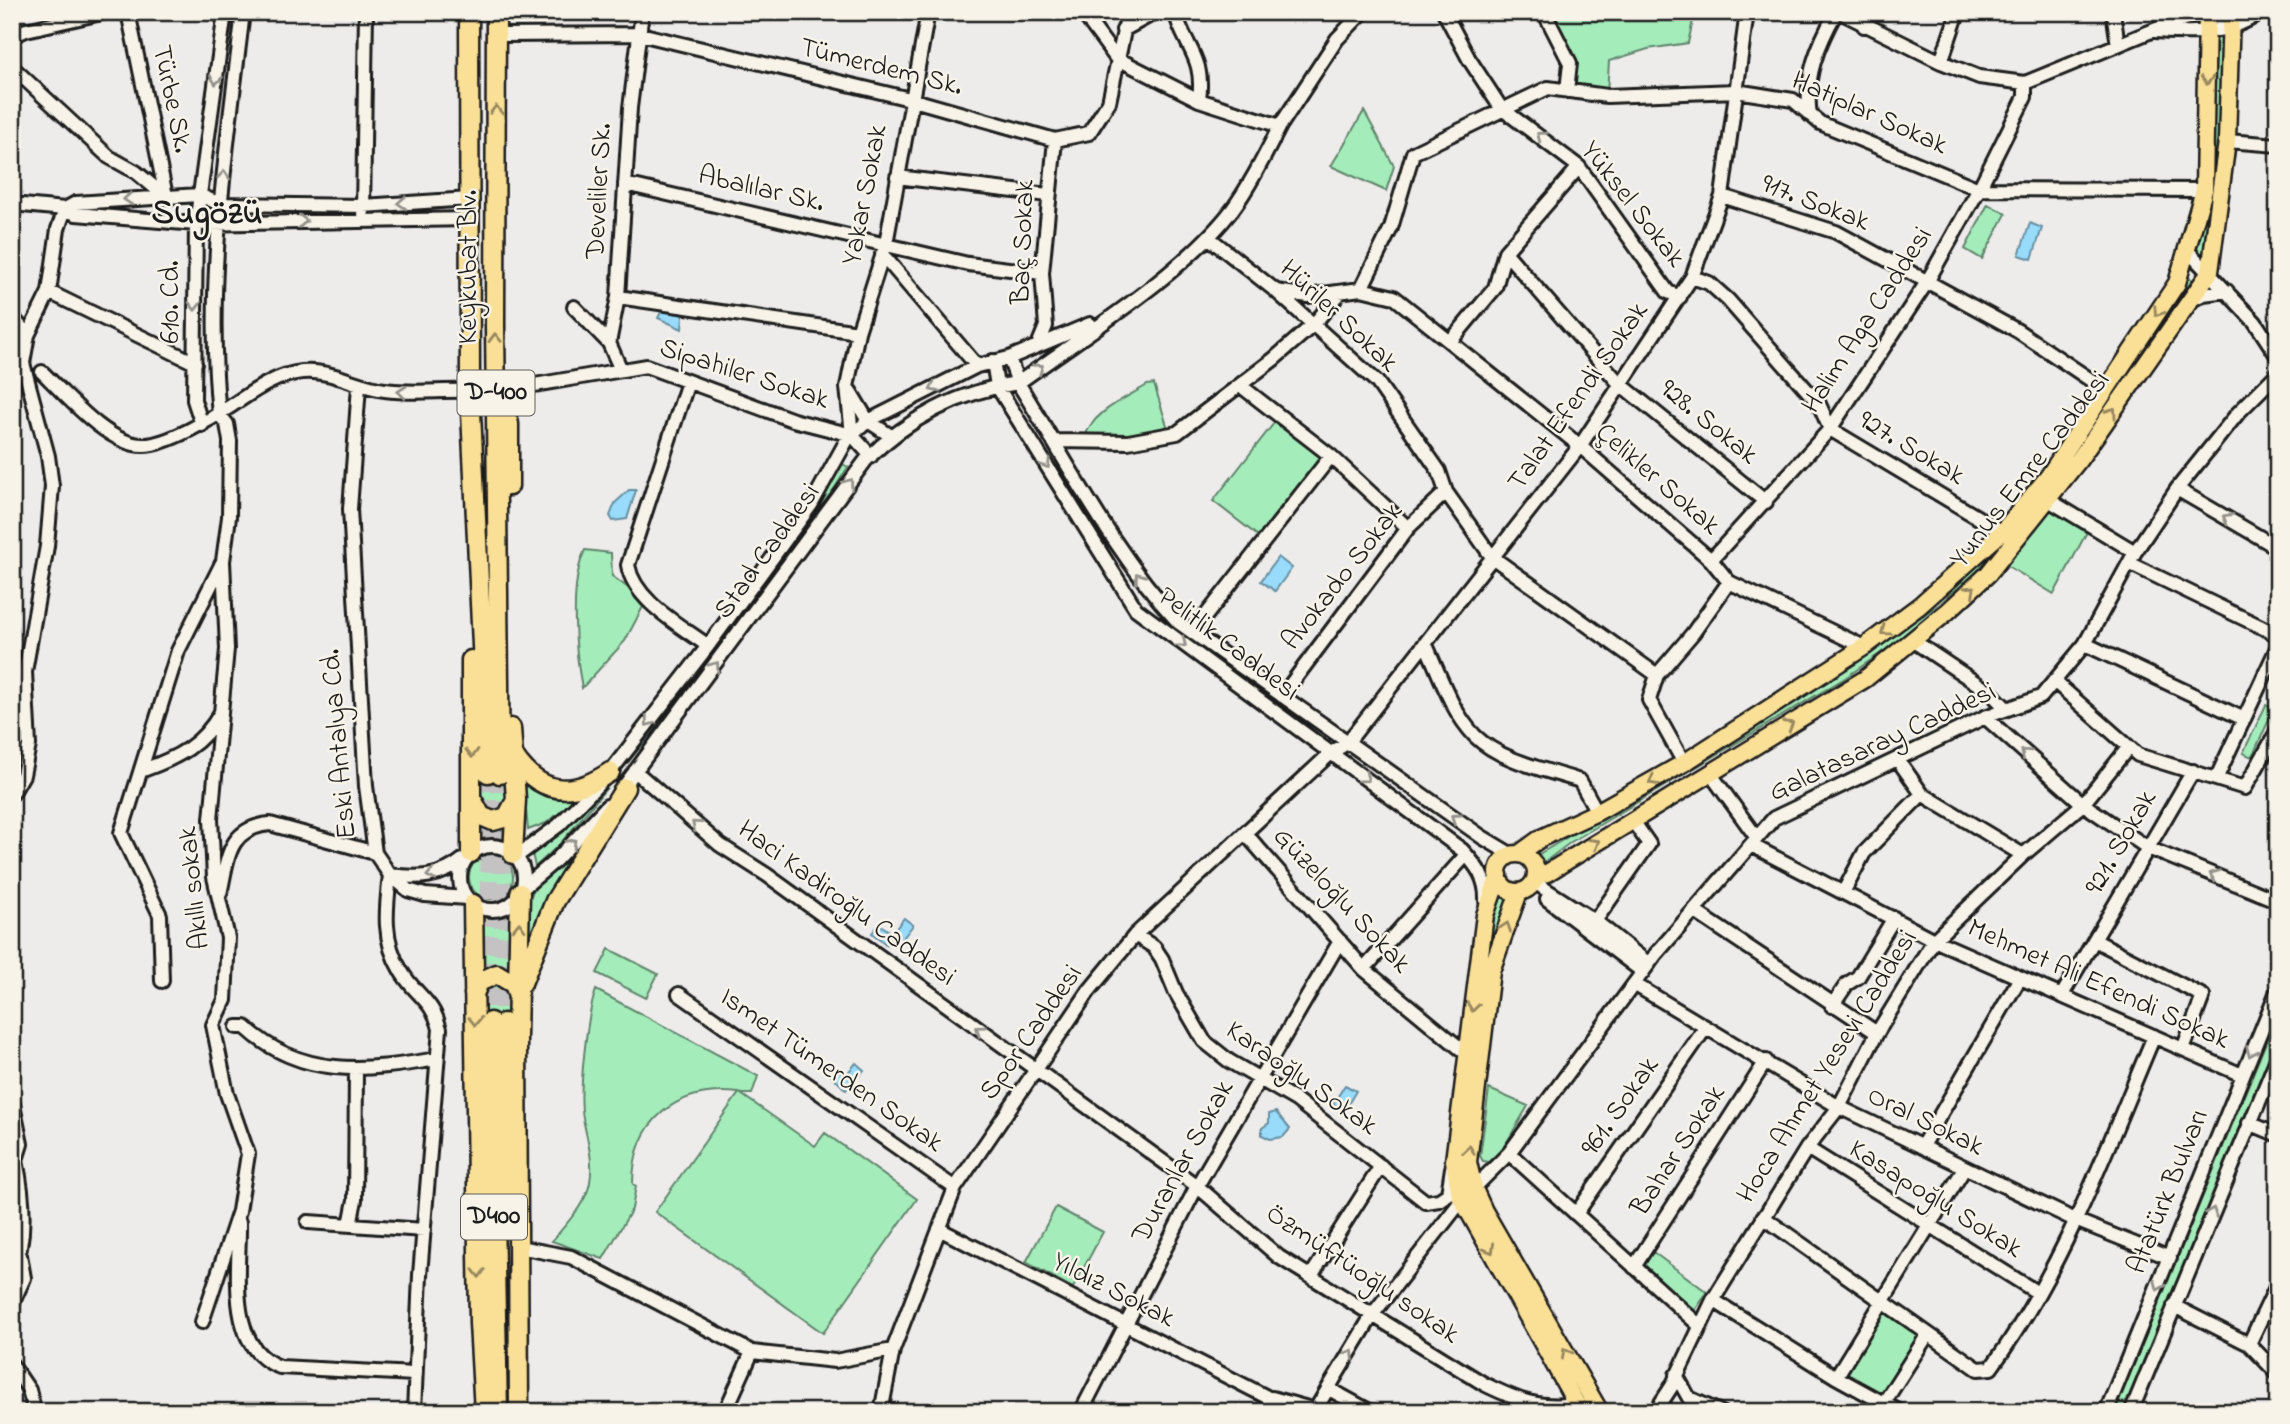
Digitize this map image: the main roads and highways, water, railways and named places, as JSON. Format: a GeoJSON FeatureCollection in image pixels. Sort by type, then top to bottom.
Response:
{"type":"FeatureCollection","features":[{"type":"Feature","properties":{"kind":"highway","name":"Keykubat Blv."},"geometry":{"type":"LineString","coordinates":[[469,12],[470,391],[494,773],[496,12]]}},
{"type":"Feature","properties":{"kind":"highway"},"geometry":{"type":"LineString","coordinates":[[496,388],[509,424],[513,754],[516,799],[514,855]]}},
{"type":"Feature","properties":{"kind":"highway"},"geometry":{"type":"LineString","coordinates":[[469,855],[473,797],[465,490],[466,424],[470,391]]}},
{"type":"Feature","properties":{"kind":"highway"},"geometry":{"type":"LineString","coordinates":[[513,754],[524,772],[557,789],[588,787],[610,772]]}},
{"type":"Feature","properties":{"kind":"highway"},"geometry":{"type":"LineString","coordinates":[[518,996],[555,901],[625,788]]}},
{"type":"Feature","properties":{"kind":"highway"},"geometry":{"type":"LineString","coordinates":[[473,797],[476,811],[494,821],[512,812],[516,799]]}},
{"type":"Feature","properties":{"kind":"highway"},"geometry":{"type":"LineString","coordinates":[[519,1412],[518,996],[521,891]]}},
{"type":"Feature","properties":{"kind":"highway"},"geometry":{"type":"LineString","coordinates":[[470,901],[479,1323],[484,1412]]}},
{"type":"Feature","properties":{"kind":"highway"},"geometry":{"type":"LineString","coordinates":[[474,994],[480,982],[497,974],[514,984],[518,996]]}},
{"type":"Feature","properties":{"kind":"highway","name":"D400"},"geometry":{"type":"LineString","coordinates":[[498,1412],[497,1022],[510,1412]]}},
{"type":"Feature","properties":{"kind":"main road","name":"Yunus Emre Caddesi"},"geometry":{"type":"LineString","coordinates":[[1515,855],[1541,838],[1684,763],[1864,647],[1919,606],[2002,532],[2048,477],[2177,283],[2188,251],[2204,190],[2207,14]]}},
{"type":"Feature","properties":{"kind":"main road","name":"Yunus Emre Caddesi"},"geometry":{"type":"LineString","coordinates":[[1530,884],[1865,679],[1988,574],[2047,499],[2210,272],[2227,141],[2231,20]]}},
{"type":"Feature","properties":{"kind":"main road"},"geometry":{"type":"LineString","coordinates":[[1579,1408],[1468,1195],[1454,1161],[1485,915],[1499,875],[1500,864],[1515,855],[1534,864],[1530,884],[1491,971],[1468,1162],[1468,1195],[1600,1412]]}},
{"type":"Feature","properties":{"kind":"main road"},"geometry":{"type":"LineString","coordinates":[[1499,875],[1503,886],[1530,884]]}},
{"type":"Feature","properties":{"kind":"water"},"geometry":{"type":"Polygon","coordinates":[[[2030,223],[2042,228],[2032,259],[2019,255],[2030,223]]]}},
{"type":"Feature","properties":{"kind":"water"},"geometry":{"type":"Polygon","coordinates":[[[662,310],[675,310],[683,316],[682,329],[658,318],[662,310]]]}},
{"type":"Feature","properties":{"kind":"water"},"geometry":{"type":"Polygon","coordinates":[[[629,490],[636,490],[627,519],[613,521],[610,516],[615,503],[629,490]]]}},
{"type":"Feature","properties":{"kind":"water"},"geometry":{"type":"Polygon","coordinates":[[[1278,557],[1292,568],[1275,591],[1261,581],[1278,557]]]}},
{"type":"Feature","properties":{"kind":"water"},"geometry":{"type":"Polygon","coordinates":[[[904,918],[913,925],[900,942],[891,939],[887,945],[872,933],[879,924],[889,931],[894,931],[904,918]]]}},
{"type":"Feature","properties":{"kind":"water"},"geometry":{"type":"Polygon","coordinates":[[[856,1063],[864,1070],[846,1090],[831,1075],[836,1068],[846,1075],[856,1063]]]}},
{"type":"Feature","properties":{"kind":"water"},"geometry":{"type":"Polygon","coordinates":[[[1345,1085],[1356,1091],[1344,1111],[1338,1110],[1333,1104],[1345,1085]]]}},
{"type":"Feature","properties":{"kind":"water"},"geometry":{"type":"Polygon","coordinates":[[[1276,1112],[1290,1129],[1283,1137],[1270,1139],[1262,1135],[1262,1128],[1269,1123],[1269,1114],[1276,1112]]]}},
{"type":"Feature","properties":{"kind":"tunnel"},"geometry":{"type":"LineString","coordinates":[[488,773],[490,1022]]}},
{"type":"Feature","properties":{"kind":"tunnel"},"geometry":{"type":"LineString","coordinates":[[500,774],[504,1023]]}},
{"type":"Feature","properties":{"kind":"district","name":"Sugözü"},"geometry":{"type":"Point","coordinates":[207,214]}}]}
